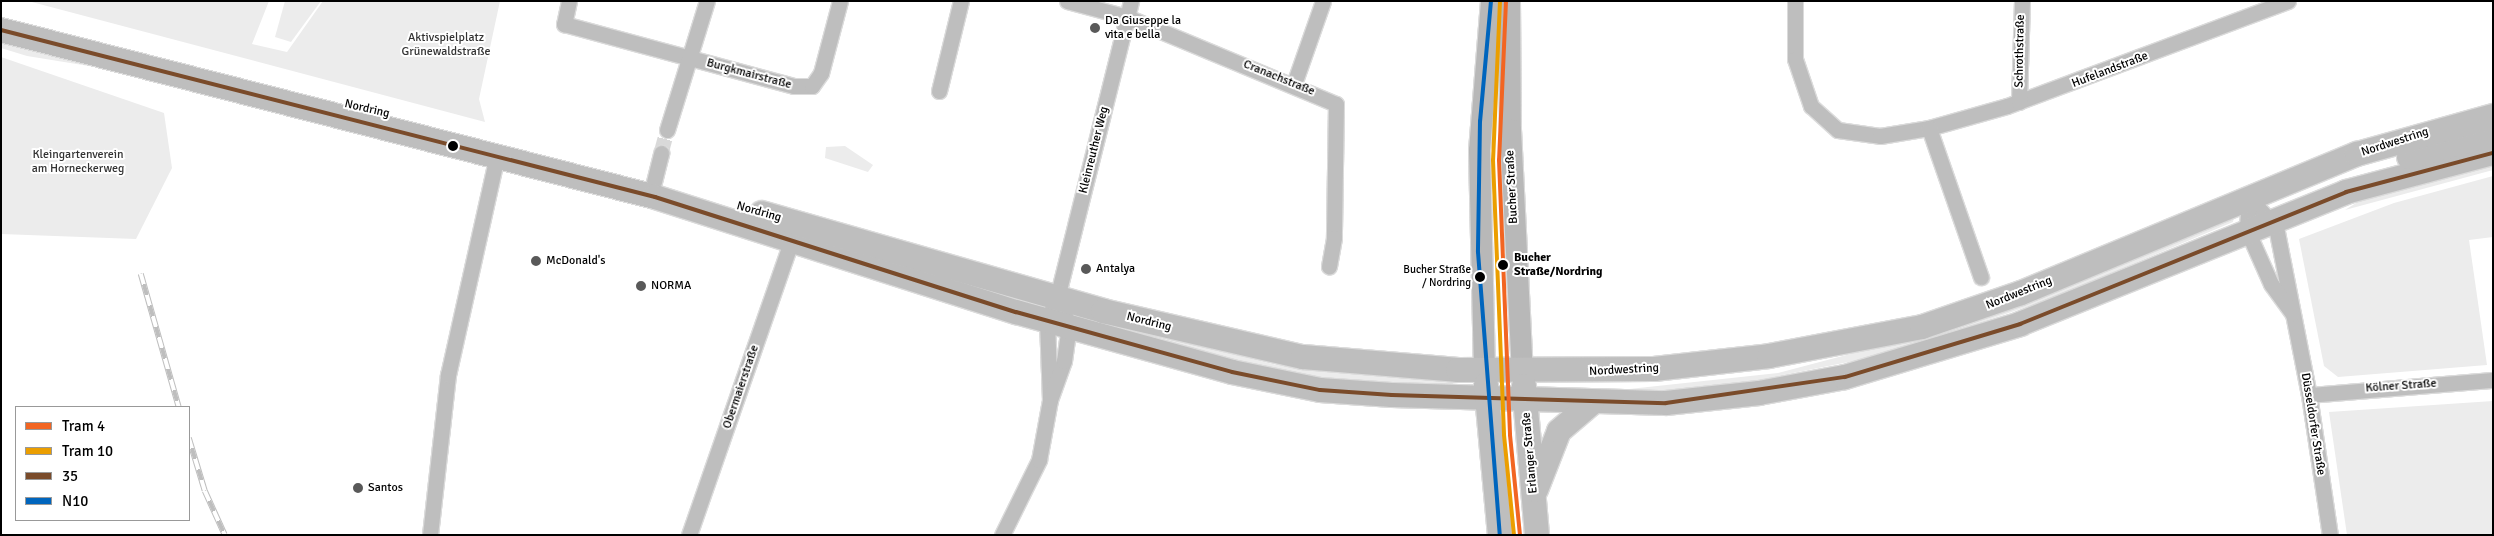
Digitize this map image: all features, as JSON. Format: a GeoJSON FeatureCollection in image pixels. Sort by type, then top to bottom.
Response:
{"type":"FeatureCollection","features":[{"type":"Feature","properties":{"kind":"main road"},"geometry":{"type":"LineString","coordinates":[[1491,1],[1478,190],[1484,370],[1500,535]]}},
{"type":"Feature","properties":{"kind":"main road","name":"Bucher Straße"},"geometry":{"type":"LineString","coordinates":[[1509,1],[1509,119],[1522,372]]}},
{"type":"Feature","properties":{"kind":"main road","name":"Nordring"},"geometry":{"type":"LineString","coordinates":[[1,14],[218,73],[654,182],[1057,298],[1302,357],[1522,372]]}},
{"type":"Feature","properties":{"kind":"main road","name":"Nordring"},"geometry":{"type":"LineString","coordinates":[[1,30],[252,98],[497,156],[792,239],[1058,323],[1285,385],[1525,401]]}},
{"type":"Feature","properties":{"kind":"main road","name":"Nordwestring"},"geometry":{"type":"LineString","coordinates":[[1522,372],[1691,366],[1895,334],[2005,299],[2385,144],[2493,116]]}},
{"type":"Feature","properties":{"kind":"main road"},"geometry":{"type":"LineString","coordinates":[[2346,192],[2361,175],[2387,165],[2493,134]]}},
{"type":"Feature","properties":{"kind":"main road"},"geometry":{"type":"LineString","coordinates":[[1525,401],[1592,403],[1734,397],[1898,364],[2040,316],[2273,219],[2346,192],[2493,153]]}},
{"type":"Feature","properties":{"kind":"main road","name":"Erlanger Straße"},"geometry":{"type":"LineString","coordinates":[[1522,372],[1537,535]]}},
{"type":"Feature","properties":{"kind":"main road"},"geometry":{"type":"LineString","coordinates":[[1533,496],[1559,431],[1592,403]]}},
{"type":"Feature","properties":{"kind":"street","name":"Burgkmairstraße"},"geometry":{"type":"LineString","coordinates":[[569,1],[564,24],[794,86],[812,86],[821,73],[840,1]]}},
{"type":"Feature","properties":{"kind":"street","name":"Burgkmairstraße"},"geometry":{"type":"LineString","coordinates":[[667,130],[687,57],[696,46],[707,1]]}},
{"type":"Feature","properties":{"kind":"street"},"geometry":{"type":"LineString","coordinates":[[939,91],[961,1]]}},
{"type":"Feature","properties":{"kind":"street","name":"Cranachstraße"},"geometry":{"type":"LineString","coordinates":[[1067,1],[1128,17],[1294,84],[1336,104],[1334,238],[1329,267]]}},
{"type":"Feature","properties":{"kind":"street","name":"Kleinreuther Weg"},"geometry":{"type":"LineString","coordinates":[[1002,535],[1039,460],[1050,400],[1058,323],[1057,298],[1131,1]]}},
{"type":"Feature","properties":{"kind":"street"},"geometry":{"type":"LineString","coordinates":[[1294,84],[1324,1]]}},
{"type":"Feature","properties":{"kind":"street","name":"Hufelandstraße"},"geometry":{"type":"LineString","coordinates":[[1795,1],[1799,80],[1811,106],[1827,125],[1858,136],[1929,128],[2019,102],[2288,1]]}},
{"type":"Feature","properties":{"kind":"street","name":"Schrothstraße"},"geometry":{"type":"LineString","coordinates":[[2019,102],[2022,1]]}},
{"type":"Feature","properties":{"kind":"street"},"geometry":{"type":"LineString","coordinates":[[1929,128],[1981,277]]}},
{"type":"Feature","properties":{"kind":"street"},"geometry":{"type":"LineString","coordinates":[[654,182],[662,152]]}},
{"type":"Feature","properties":{"kind":"street"},"geometry":{"type":"LineString","coordinates":[[430,535],[450,366],[497,156]]}},
{"type":"Feature","properties":{"kind":"street"},"geometry":{"type":"LineString","coordinates":[[2250,198],[2273,219]]}},
{"type":"Feature","properties":{"kind":"street","name":"Düsseldorfer Straße"},"geometry":{"type":"LineString","coordinates":[[2250,198],[2247,230],[2271,284],[2292,314]]}},
{"type":"Feature","properties":{"kind":"street","name":"Düsseldorfer Straße"},"geometry":{"type":"LineString","coordinates":[[2273,219],[2309,394],[2330,535]]}},
{"type":"Feature","properties":{"kind":"street","name":"Obermaierstraße"},"geometry":{"type":"LineString","coordinates":[[689,535],[792,239]]}},
{"type":"Feature","properties":{"kind":"street","name":"Kleinreuther Weg"},"geometry":{"type":"LineString","coordinates":[[1050,400],[1058,323],[1057,298]]}},
{"type":"Feature","properties":{"kind":"street","name":"Kölner Straße"},"geometry":{"type":"LineString","coordinates":[[2309,394],[2493,380]]}},
{"type":"Feature","properties":{"kind":"green space","name":"Aktivspielplatz Grünewaldstraße"},"geometry":{"type":"Polygon","coordinates":[[[28,1],[269,1],[252,44],[287,52],[323,1],[500,1],[479,99],[485,122],[28,1]]]}},
{"type":"Feature","properties":{"kind":"green space"},"geometry":{"type":"Polygon","coordinates":[[[285,1],[321,1],[291,42],[275,37],[285,1]]]}},
{"type":"Feature","properties":{"kind":"green space"},"geometry":{"type":"Polygon","coordinates":[[[1,37],[102,64],[95,67],[27,56],[1,48],[1,37]]]}},
{"type":"Feature","properties":{"kind":"green space","name":"Kleingartenverein am Horneckerweg"},"geometry":{"type":"Polygon","coordinates":[[[1,57],[164,113],[172,168],[136,239],[1,234],[1,57]]]}},
{"type":"Feature","properties":{"kind":"green space"},"geometry":{"type":"Polygon","coordinates":[[[845,146],[873,165],[868,172],[825,158],[826,147],[845,146]]]}},
{"type":"Feature","properties":{"kind":"green space"},"geometry":{"type":"Polygon","coordinates":[[[2493,163],[2493,170],[2345,210],[2370,194],[2493,163]]]}},
{"type":"Feature","properties":{"kind":"green space"},"geometry":{"type":"Polygon","coordinates":[[[2493,176],[2493,237],[2469,240],[2487,365],[2338,377],[2324,366],[2299,239],[2394,203],[2493,176]]]}},
{"type":"Feature","properties":{"kind":"green space"},"geometry":{"type":"Polygon","coordinates":[[[2234,217],[2233,222],[2047,300],[1884,355],[1743,383],[1620,394],[1620,390],[1778,373],[1854,353],[1977,314],[2234,217]]]}},
{"type":"Feature","properties":{"kind":"green space"},"geometry":{"type":"Polygon","coordinates":[[[1121,327],[1277,365],[1453,374],[1453,385],[1299,377],[1120,332],[1121,327]]]}},
{"type":"Feature","properties":{"kind":"green space"},"geometry":{"type":"Polygon","coordinates":[[[2493,401],[2493,535],[2347,535],[2329,412],[2493,401]]]}},
{"type":"Feature","properties":{"kind":"tunnel"},"geometry":{"type":"LineString","coordinates":[[661,153],[667,130]]}},
{"type":"Feature","properties":{"kind":"railway"},"geometry":{"type":"LineString","coordinates":[[141,274],[179,406]]}},
{"type":"Feature","properties":{"kind":"railway"},"geometry":{"type":"LineString","coordinates":[[190,441],[205,491],[225,535]]}},
{"type":"Feature","properties":{"kind":"tram line","name":"10"},"geometry":{"type":"LineString","coordinates":[[1500,1],[1493,160],[1504,435],[1514,535]]}},
{"type":"Feature","properties":{"kind":"tram line","name":"4"},"geometry":{"type":"LineString","coordinates":[[1506,1],[1499,160],[1510,435],[1520,535]]}},
{"type":"Feature","properties":{"kind":"transit line","name":"N10"},"geometry":{"type":"LineString","coordinates":[[1491,1],[1480,121],[1478,252],[1500,535]]}},
{"type":"Feature","properties":{"kind":"transit line","name":"35"},"geometry":{"type":"LineString","coordinates":[[1,30],[655,197],[1016,312],[1232,372],[1320,390],[1392,395],[1666,403],[1845,377],[2020,324],[2346,192],[2493,153]]}},
{"type":"Feature","properties":{"kind":"place","name":"Da Giuseppe la vita e bella"},"geometry":{"type":"Point","coordinates":[1095,28]}},
{"type":"Feature","properties":{"kind":"place","name":"McDonald's"},"geometry":{"type":"Point","coordinates":[536,261]}},
{"type":"Feature","properties":{"kind":"place","name":"Bucher Straße/Nordring"},"geometry":{"type":"Point","coordinates":[1503,265]}},
{"type":"Feature","properties":{"kind":"place","name":"Antalya"},"geometry":{"type":"Point","coordinates":[1086,269]}},
{"type":"Feature","properties":{"kind":"place","name":"Bucher Straße / Nordring"},"geometry":{"type":"Point","coordinates":[1480,277]}},
{"type":"Feature","properties":{"kind":"place","name":"NORMA"},"geometry":{"type":"Point","coordinates":[641,286]}},
{"type":"Feature","properties":{"kind":"place","name":"Santos"},"geometry":{"type":"Point","coordinates":[358,488]}}]}
